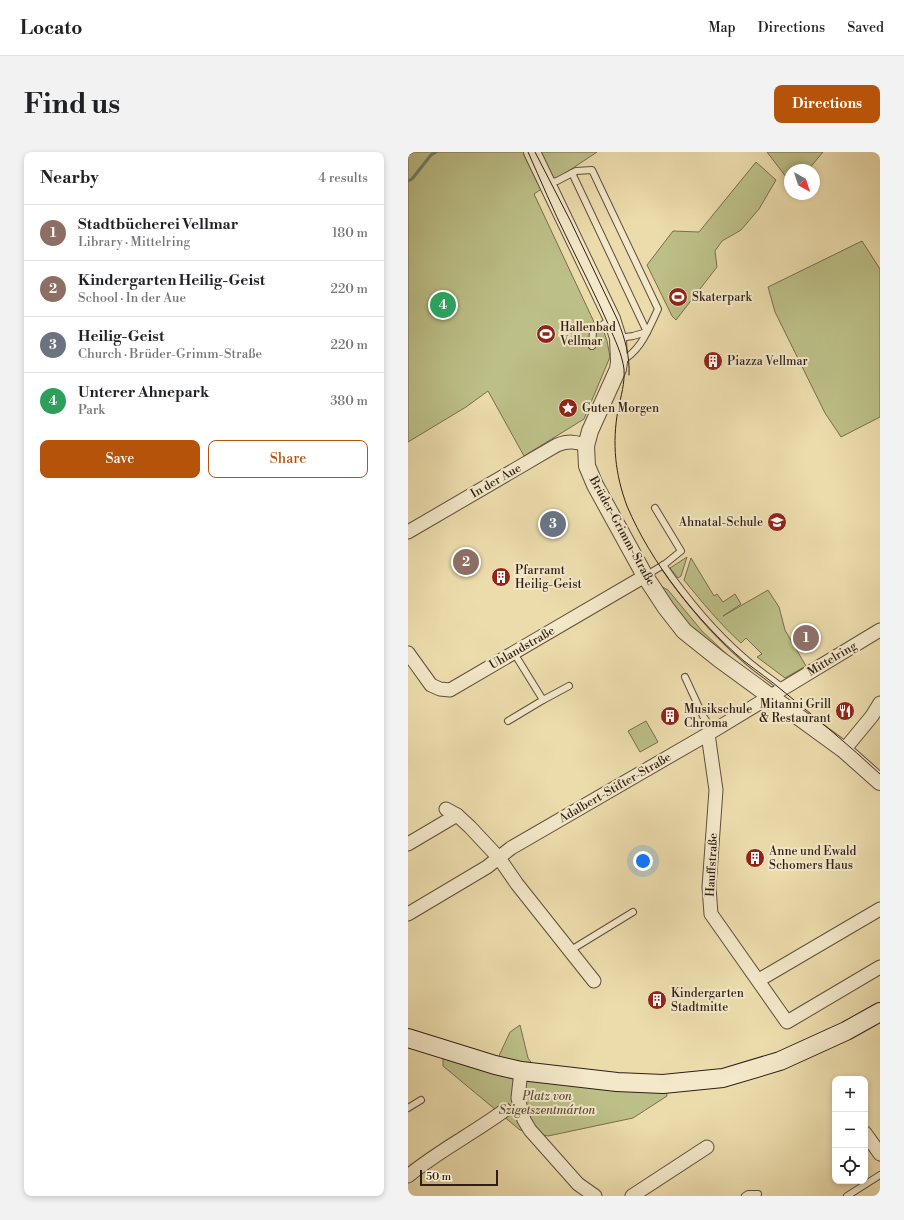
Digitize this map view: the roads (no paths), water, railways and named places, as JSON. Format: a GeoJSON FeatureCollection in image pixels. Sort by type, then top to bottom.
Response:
{"type":"FeatureCollection","features":[{"type":"Feature","properties":{"kind":"main road"},"geometry":{"type":"LineString","coordinates":[[408,1038],[495,1065],[521,1071],[605,1081],[663,1084],[723,1078],[780,1061],[846,1031],[880,1012]]}},
{"type":"Feature","properties":{"kind":"street","name":"Brüder-Grimm-Straße"},"geometry":{"type":"LineString","coordinates":[[534,156],[612,319],[618,338],[619,362],[614,380],[590,431],[586,446],[587,466],[595,485],[645,576],[666,608],[684,631],[719,659],[778,692],[880,782]]}},
{"type":"Feature","properties":{"kind":"street","name":"In der Aue"},"geometry":{"type":"LineString","coordinates":[[408,532],[557,445],[567,442],[576,442],[586,446]]}},
{"type":"Feature","properties":{"kind":"street","name":"Uhlandstraße"},"geometry":{"type":"LineString","coordinates":[[408,653],[431,685],[440,689],[450,690],[645,576]]}},
{"type":"Feature","properties":{"kind":"street","name":"Mittelring"},"geometry":{"type":"LineString","coordinates":[[778,692],[880,630]]}},
{"type":"Feature","properties":{"kind":"street","name":"Adalbert-Stifter-Straße"},"geometry":{"type":"LineString","coordinates":[[408,914],[484,868],[511,848],[711,733],[778,692]]}},
{"type":"Feature","properties":{"kind":"street"},"geometry":{"type":"LineString","coordinates":[[844,750],[872,716],[880,703]]}},
{"type":"Feature","properties":{"kind":"street","name":"Hauffstraße"},"geometry":{"type":"LineString","coordinates":[[711,733],[716,790],[709,887],[711,914],[759,980],[787,1022],[880,967]]}},
{"type":"Feature","properties":{"kind":"street"},"geometry":{"type":"LineString","coordinates":[[408,844],[451,812],[499,858],[517,884],[571,950],[594,981]]}},
{"type":"Feature","properties":{"kind":"street"},"geometry":{"type":"LineString","coordinates":[[759,980],[880,909]]}},
{"type":"Feature","properties":{"kind":"street"},"geometry":{"type":"LineString","coordinates":[[521,1071],[518,1098],[524,1120],[530,1130],[578,1184],[595,1196]]}},
{"type":"Feature","properties":{"kind":"street"},"geometry":{"type":"LineString","coordinates":[[408,1176],[420,1166],[482,1127],[505,1110]]}},
{"type":"Feature","properties":{"kind":"street"},"geometry":{"type":"LineString","coordinates":[[868,1137],[880,1154]]}},
{"type":"Feature","properties":{"kind":"street"},"geometry":{"type":"LineString","coordinates":[[632,1196],[707,1147]]}},
{"type":"Feature","properties":{"kind":"lane"},"geometry":{"type":"LineString","coordinates":[[548,183],[557,181],[576,171],[592,170],[658,310],[643,340],[634,352],[619,362]]}},
{"type":"Feature","properties":{"kind":"lane"},"geometry":{"type":"LineString","coordinates":[[572,173],[647,332]]}},
{"type":"Feature","properties":{"kind":"lane"},"geometry":{"type":"LineString","coordinates":[[592,346],[593,331],[612,319]]}},
{"type":"Feature","properties":{"kind":"lane"},"geometry":{"type":"LineString","coordinates":[[618,338],[647,332]]}},
{"type":"Feature","properties":{"kind":"lane"},"geometry":{"type":"LineString","coordinates":[[645,576],[663,565],[681,551],[655,508]]}},
{"type":"Feature","properties":{"kind":"lane"},"geometry":{"type":"LineString","coordinates":[[663,565],[684,595],[720,636],[778,692]]}},
{"type":"Feature","properties":{"kind":"lane"},"geometry":{"type":"LineString","coordinates":[[514,653],[543,700]]}},
{"type":"Feature","properties":{"kind":"lane"},"geometry":{"type":"LineString","coordinates":[[685,677],[711,733]]}},
{"type":"Feature","properties":{"kind":"lane"},"geometry":{"type":"LineString","coordinates":[[508,721],[569,686]]}},
{"type":"Feature","properties":{"kind":"lane"},"geometry":{"type":"LineString","coordinates":[[571,950],[633,912]]}},
{"type":"Feature","properties":{"kind":"lane"},"geometry":{"type":"LineString","coordinates":[[408,1108],[421,1100]]}},
{"type":"Feature","properties":{"kind":"lane"},"geometry":{"type":"LineString","coordinates":[[847,1196],[880,1175]]}},
{"type":"Feature","properties":{"kind":"lane"},"geometry":{"type":"LineString","coordinates":[[745,1196],[748,1194],[758,1194]]}},
{"type":"Feature","properties":{"kind":"waterway"},"geometry":{"type":"LineString","coordinates":[[408,181],[412,179],[431,155],[436,152]]}},
{"type":"Feature","properties":{"kind":"tram line"},"geometry":{"type":"LineString","coordinates":[[528,152],[557,217],[594,293],[622,358],[624,379],[615,434],[617,470],[627,506],[649,549],[677,590],[709,628],[726,645],[820,721],[880,774]]}},
{"type":"Feature","properties":{"kind":"tram line"},"geometry":{"type":"LineString","coordinates":[[535,152],[570,220],[618,321],[623,334],[629,361],[629,375]]}},
{"type":"Feature","properties":{"kind":"place","name":"Skaterpark"},"geometry":{"type":"Point","coordinates":[678,297]}},
{"type":"Feature","properties":{"kind":"place","name":"Unterer Ahnepark"},"geometry":{"type":"Point","coordinates":[443,305]}},
{"type":"Feature","properties":{"kind":"place","name":"Hallenbad Vellmar"},"geometry":{"type":"Point","coordinates":[546,334]}},
{"type":"Feature","properties":{"kind":"place","name":"Piazza Vellmar"},"geometry":{"type":"Point","coordinates":[713,361]}},
{"type":"Feature","properties":{"kind":"place","name":"Guten Morgen"},"geometry":{"type":"Point","coordinates":[568,408]}},
{"type":"Feature","properties":{"kind":"place","name":"Ahnatal-Schule"},"geometry":{"type":"Point","coordinates":[777,522]}},
{"type":"Feature","properties":{"kind":"place","name":"Heilig-Geist"},"geometry":{"type":"Point","coordinates":[553,524]}},
{"type":"Feature","properties":{"kind":"place","name":"Kindergarten Heilig-Geist"},"geometry":{"type":"Point","coordinates":[466,562]}},
{"type":"Feature","properties":{"kind":"place","name":"Pfarramt Heilig-Geist"},"geometry":{"type":"Point","coordinates":[501,577]}},
{"type":"Feature","properties":{"kind":"place","name":"Stadtbücherei Vellmar"},"geometry":{"type":"Point","coordinates":[806,638]}},
{"type":"Feature","properties":{"kind":"place","name":"Mitanni Grill & Restaurant"},"geometry":{"type":"Point","coordinates":[845,711]}},
{"type":"Feature","properties":{"kind":"place","name":"Musikschule Chroma"},"geometry":{"type":"Point","coordinates":[670,716]}},
{"type":"Feature","properties":{"kind":"place","name":"Anne und Ewald Schomers Haus"},"geometry":{"type":"Point","coordinates":[755,858]}},
{"type":"Feature","properties":{"kind":"place","name":"Kindergarten Stadtmitte"},"geometry":{"type":"Point","coordinates":[657,1000]}},
{"type":"Feature","properties":{"kind":"park label","name":"Platz von Szigetszentmárton"},"geometry":{"type":"Point","coordinates":[547,1103]}}]}
